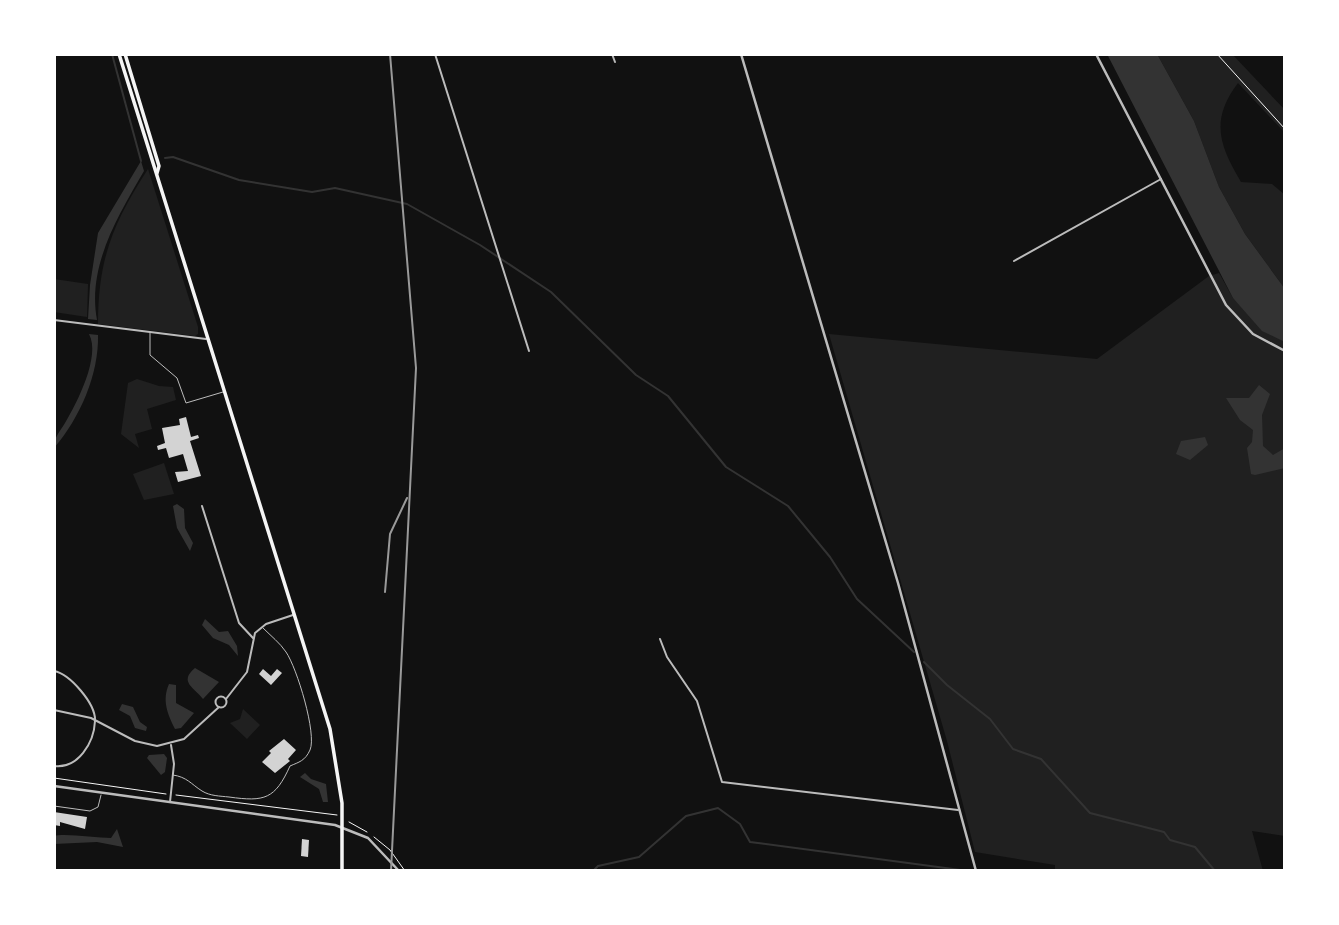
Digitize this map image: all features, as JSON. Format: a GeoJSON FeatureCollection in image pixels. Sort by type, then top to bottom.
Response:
{"type":"FeatureCollection","features":[{"type":"Feature","properties":{"kind":"main road"},"geometry":{"type":"LineString","coordinates":[[119,54],[332,740],[343,827],[342,871]]}},
{"type":"Feature","properties":{"kind":"main road"},"geometry":{"type":"LineString","coordinates":[[125,54],[159,166],[157,173]]}},
{"type":"Feature","properties":{"kind":"street"},"geometry":{"type":"LineString","coordinates":[[435,54],[529,351]]}},
{"type":"Feature","properties":{"kind":"street"},"geometry":{"type":"LineString","coordinates":[[612,54],[615,62]]}},
{"type":"Feature","properties":{"kind":"street"},"geometry":{"type":"LineString","coordinates":[[741,54],[867,474],[975,871]]}},
{"type":"Feature","properties":{"kind":"street"},"geometry":{"type":"LineString","coordinates":[[1096,54],[1210,276],[1237,318],[1258,338],[1285,351]]}},
{"type":"Feature","properties":{"kind":"street"},"geometry":{"type":"LineString","coordinates":[[1014,261],[1162,179]]}},
{"type":"Feature","properties":{"kind":"street"},"geometry":{"type":"LineString","coordinates":[[54,320],[208,339]]}},
{"type":"Feature","properties":{"kind":"street"},"geometry":{"type":"LineString","coordinates":[[202,506],[239,623],[253,638]]}},
{"type":"Feature","properties":{"kind":"street"},"geometry":{"type":"LineString","coordinates":[[54,710],[95,720],[142,744],[171,744],[190,734],[218,705],[218,698],[225,698],[247,672],[253,638],[262,627],[295,615]]}},
{"type":"Feature","properties":{"kind":"street"},"geometry":{"type":"LineString","coordinates":[[660,639],[667,657],[697,701],[722,782],[959,810]]}},
{"type":"Feature","properties":{"kind":"street"},"geometry":{"type":"LineString","coordinates":[[54,671],[69,678],[90,705],[95,720],[79,758],[65,766],[54,765]]}},
{"type":"Feature","properties":{"kind":"street"},"geometry":{"type":"LineString","coordinates":[[218,705],[226,705],[225,698]]}},
{"type":"Feature","properties":{"kind":"street"},"geometry":{"type":"LineString","coordinates":[[170,802],[173,775],[171,744]]}},
{"type":"Feature","properties":{"kind":"street"},"geometry":{"type":"LineString","coordinates":[[54,786],[343,827],[374,843],[399,871]]}},
{"type":"Feature","properties":{"kind":"lane"},"geometry":{"type":"LineString","coordinates":[[150,333],[150,355],[177,378],[186,403],[225,391]]}},
{"type":"Feature","properties":{"kind":"lane"},"geometry":{"type":"LineString","coordinates":[[173,775],[187,778],[214,795],[250,800],[270,794],[287,777],[290,766],[300,764],[311,747],[311,726],[288,654],[262,627]]}},
{"type":"Feature","properties":{"kind":"lane"},"geometry":{"type":"LineString","coordinates":[[54,806],[90,811],[97,807],[102,793]]}},
{"type":"Feature","properties":{"kind":"path"},"geometry":{"type":"LineString","coordinates":[[1217,54],[1285,129]]}},
{"type":"Feature","properties":{"kind":"path"},"geometry":{"type":"LineString","coordinates":[[54,778],[168,794]]}},
{"type":"Feature","properties":{"kind":"path"},"geometry":{"type":"LineString","coordinates":[[174,795],[337,815]]}},
{"type":"Feature","properties":{"kind":"shaded area"},"geometry":{"type":"Polygon","coordinates":[[[1107,54],[1157,54],[1194,121],[1219,187],[1245,234],[1285,289],[1285,342],[1262,331],[1233,298],[1107,54]]]}},
{"type":"Feature","properties":{"kind":"shaded area"},"geometry":{"type":"Polygon","coordinates":[[[1157,54],[1232,54],[1285,110],[1285,133],[1238,83],[1224,109],[1221,132],[1227,156],[1241,182],[1272,184],[1285,195],[1285,289],[1245,234],[1219,187],[1194,121],[1157,54]]]}},
{"type":"Feature","properties":{"kind":"shaded area"},"geometry":{"type":"Polygon","coordinates":[[[141,161],[144,171],[115,224],[101,261],[96,280],[97,320],[88,319],[98,233],[141,161]]]}},
{"type":"Feature","properties":{"kind":"shaded area"},"geometry":{"type":"Polygon","coordinates":[[[148,169],[198,327],[198,334],[195,336],[98,324],[101,280],[110,242],[125,207],[148,169]]]}},
{"type":"Feature","properties":{"kind":"shaded area"},"geometry":{"type":"Polygon","coordinates":[[[1219,273],[1233,298],[1285,342],[1285,836],[1252,831],[1263,871],[1055,871],[1055,865],[975,852],[947,741],[829,334],[1097,359],[1209,276],[1219,273]]]}},
{"type":"Feature","properties":{"kind":"shaded area"},"geometry":{"type":"Polygon","coordinates":[[[54,279],[88,284],[87,317],[54,312],[54,279]]]}},
{"type":"Feature","properties":{"kind":"shaded area"},"geometry":{"type":"Polygon","coordinates":[[[89,334],[98,335],[91,380],[80,409],[54,448],[56,438],[76,404],[90,367],[92,343],[89,334]]]}},
{"type":"Feature","properties":{"kind":"shaded area"},"geometry":{"type":"Polygon","coordinates":[[[137,379],[173,387],[176,400],[147,409],[152,429],[135,434],[139,448],[121,434],[128,383],[137,379]]]}},
{"type":"Feature","properties":{"kind":"shaded area"},"geometry":{"type":"Polygon","coordinates":[[[1259,385],[1270,394],[1262,415],[1263,446],[1273,455],[1285,448],[1285,468],[1255,475],[1251,474],[1247,448],[1252,442],[1253,430],[1240,420],[1226,398],[1249,398],[1259,385]]]}},
{"type":"Feature","properties":{"kind":"shaded area"},"geometry":{"type":"Polygon","coordinates":[[[1205,437],[1208,445],[1190,460],[1176,454],[1181,441],[1205,437]]]}},
{"type":"Feature","properties":{"kind":"shaded area"},"geometry":{"type":"Polygon","coordinates":[[[164,463],[174,494],[144,500],[133,474],[164,463]]]}},
{"type":"Feature","properties":{"kind":"shaded area"},"geometry":{"type":"Polygon","coordinates":[[[177,504],[184,509],[185,528],[193,543],[190,551],[177,528],[173,506],[177,504]]]}},
{"type":"Feature","properties":{"kind":"shaded area"},"geometry":{"type":"Polygon","coordinates":[[[205,619],[219,632],[228,631],[237,646],[238,656],[229,645],[213,638],[202,625],[205,619]]]}},
{"type":"Feature","properties":{"kind":"shaded area"},"geometry":{"type":"Polygon","coordinates":[[[195,668],[219,682],[203,699],[188,681],[195,668]]]}},
{"type":"Feature","properties":{"kind":"shaded area"},"geometry":{"type":"Polygon","coordinates":[[[169,684],[176,685],[176,703],[194,713],[181,728],[175,729],[168,712],[166,696],[169,684]]]}},
{"type":"Feature","properties":{"kind":"shaded area"},"geometry":{"type":"Polygon","coordinates":[[[122,704],[133,707],[140,722],[147,727],[146,731],[135,728],[130,716],[119,710],[122,704]]]}},
{"type":"Feature","properties":{"kind":"shaded area"},"geometry":{"type":"Polygon","coordinates":[[[243,709],[260,725],[247,739],[230,723],[240,719],[243,709]]]}},
{"type":"Feature","properties":{"kind":"shaded area"},"geometry":{"type":"Polygon","coordinates":[[[164,754],[167,758],[165,772],[161,775],[147,758],[149,755],[164,754]]]}},
{"type":"Feature","properties":{"kind":"shaded area"},"geometry":{"type":"Polygon","coordinates":[[[305,773],[311,779],[326,784],[328,802],[323,802],[319,789],[300,777],[305,773]]]}},
{"type":"Feature","properties":{"kind":"shaded area"},"geometry":{"type":"Polygon","coordinates":[[[117,829],[123,847],[97,842],[54,844],[54,836],[111,838],[117,829]]]}},
{"type":"Feature","properties":{"kind":"building"},"geometry":{"type":"Polygon","coordinates":[[[186,417],[191,437],[198,435],[199,438],[190,441],[201,476],[178,482],[175,472],[188,471],[183,454],[169,458],[166,448],[158,450],[157,446],[165,443],[162,428],[180,425],[179,419],[186,417]]]}},
{"type":"Feature","properties":{"kind":"building"},"geometry":{"type":"Polygon","coordinates":[[[263,669],[271,676],[277,669],[282,673],[271,685],[259,674],[263,669]]]}},
{"type":"Feature","properties":{"kind":"building"},"geometry":{"type":"Polygon","coordinates":[[[284,739],[296,750],[288,759],[290,761],[275,773],[262,762],[271,753],[269,751],[284,739]]]}},
{"type":"Feature","properties":{"kind":"building"},"geometry":{"type":"Polygon","coordinates":[[[54,812],[87,817],[85,829],[60,822],[60,826],[54,825],[54,812]]]}},
{"type":"Feature","properties":{"kind":"building"},"geometry":{"type":"Polygon","coordinates":[[[302,839],[309,840],[308,857],[301,856],[302,839]]]}},
{"type":"Feature","properties":{"kind":"waterway"},"geometry":{"type":"LineString","coordinates":[[112,54],[141,161]]}},
{"type":"Feature","properties":{"kind":"waterway"},"geometry":{"type":"LineString","coordinates":[[165,158],[173,157],[239,180],[312,192],[335,188],[407,204],[480,245],[551,292],[636,375],[668,396],[726,467],[788,506],[830,557],[857,599],[914,652]]}},
{"type":"Feature","properties":{"kind":"waterway"},"geometry":{"type":"LineString","coordinates":[[924,662],[947,685],[990,719],[1013,749],[1041,759],[1090,813],[1164,832],[1170,840],[1195,847],[1215,871]]}},
{"type":"Feature","properties":{"kind":"waterway"},"geometry":{"type":"LineString","coordinates":[[593,871],[598,866],[639,857],[686,816],[718,808],[740,824],[750,842],[968,871]]}},
{"type":"Feature","properties":{"kind":"railway"},"geometry":{"type":"LineString","coordinates":[[390,54],[416,368],[391,871]]}},
{"type":"Feature","properties":{"kind":"railway"},"geometry":{"type":"LineString","coordinates":[[385,592],[390,534],[407,498]]}}]}
